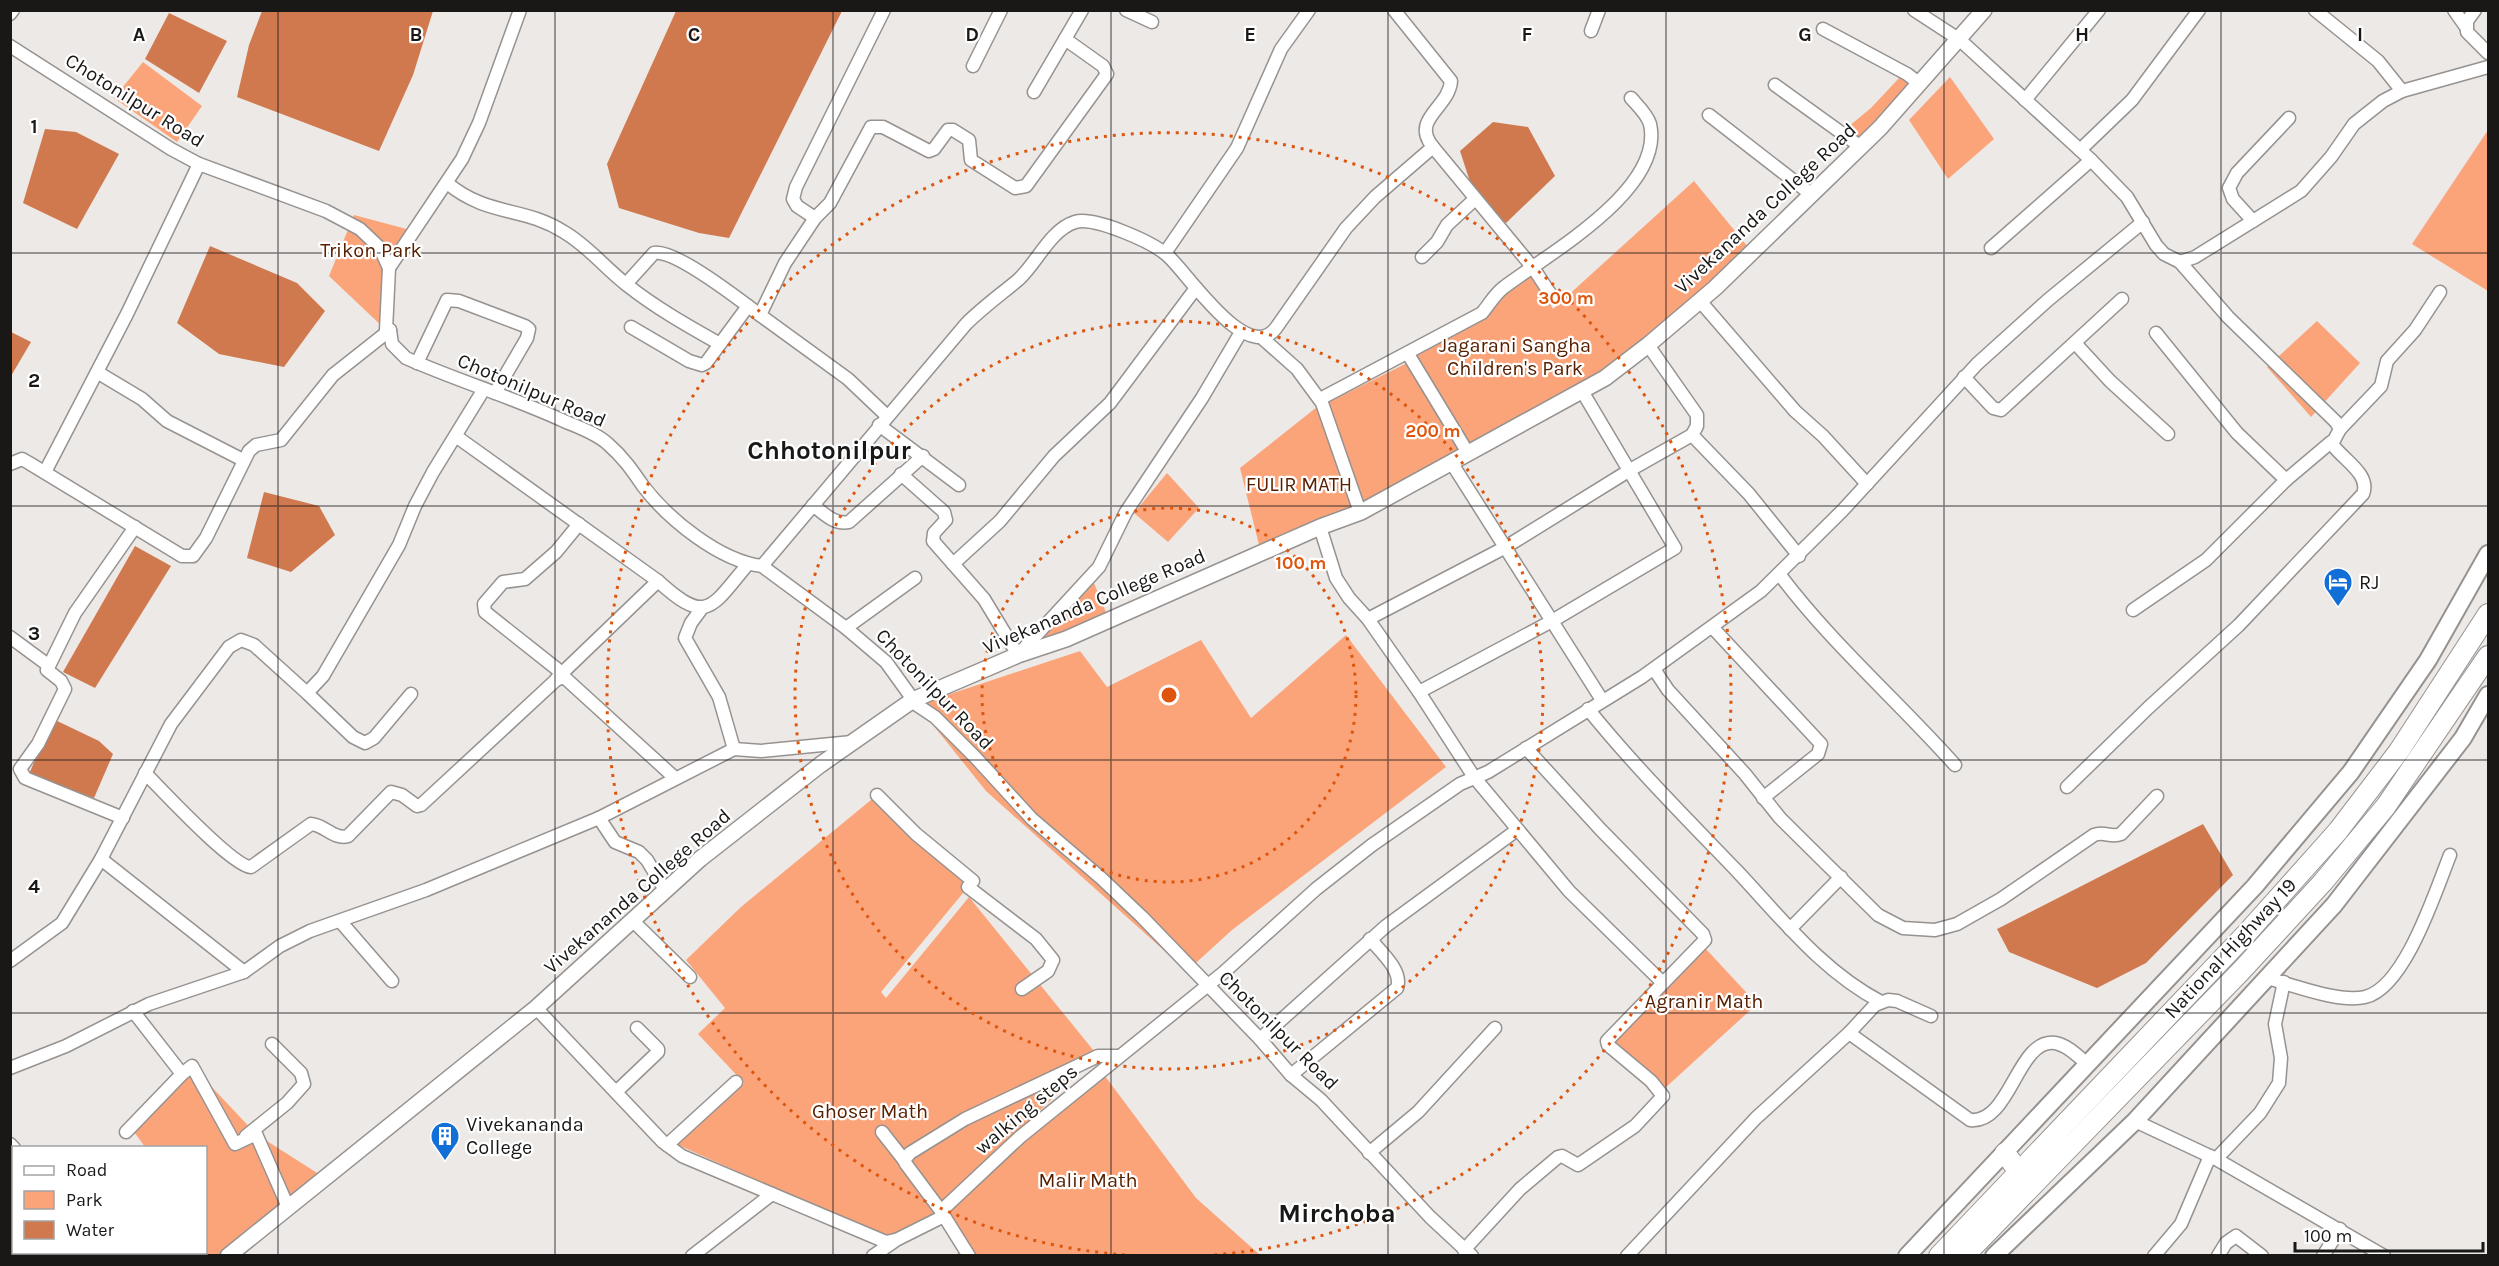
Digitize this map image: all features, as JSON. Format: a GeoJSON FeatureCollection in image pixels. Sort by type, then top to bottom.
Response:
{"type":"FeatureCollection","features":[{"type":"Feature","properties":{"kind":"highway","name":"National Highway 19"},"geometry":{"type":"LineString","coordinates":[[1939,1256],[2246,934],[2338,831],[2399,751],[2488,614]]}},
{"type":"Feature","properties":{"kind":"highway"},"geometry":{"type":"LineString","coordinates":[[1964,1256],[2241,971],[2323,882],[2386,806],[2488,656]]}},
{"type":"Feature","properties":{"kind":"highway"},"geometry":{"type":"LineString","coordinates":[[2005,1153],[2019,1172]]}},
{"type":"Feature","properties":{"kind":"main road"},"geometry":{"type":"LineString","coordinates":[[1907,1256],[2255,886],[2351,771],[2428,660],[2488,554]]}},
{"type":"Feature","properties":{"kind":"main road"},"geometry":{"type":"LineString","coordinates":[[1994,1256],[2135,1120],[2334,905],[2389,837],[2463,738],[2488,695]]}},
{"type":"Feature","properties":{"kind":"street"},"geometry":{"type":"LineString","coordinates":[[389,268],[447,183],[479,123],[520,10]]}},
{"type":"Feature","properties":{"kind":"street"},"geometry":{"type":"LineString","coordinates":[[815,218],[797,206],[793,199],[796,187],[884,10]]}},
{"type":"Feature","properties":{"kind":"street"},"geometry":{"type":"LineString","coordinates":[[973,66],[1001,10]]}},
{"type":"Feature","properties":{"kind":"street"},"geometry":{"type":"LineString","coordinates":[[1034,92],[1082,10]]}},
{"type":"Feature","properties":{"kind":"street"},"geometry":{"type":"LineString","coordinates":[[1126,10],[1152,22]]}},
{"type":"Feature","properties":{"kind":"street"},"geometry":{"type":"LineString","coordinates":[[1165,253],[1237,148],[1281,49],[1309,10]]}},
{"type":"Feature","properties":{"kind":"street"},"geometry":{"type":"LineString","coordinates":[[1591,31],[1599,10]]}},
{"type":"Feature","properties":{"kind":"street"},"geometry":{"type":"LineString","coordinates":[[1914,10],[1960,40],[2091,160],[2121,191],[2164,254],[2180,262],[2228,317],[2336,422],[2340,429]]}},
{"type":"Feature","properties":{"kind":"street","name":"Vivekananda College Road"},"geometry":{"type":"LineString","coordinates":[[228,1256],[536,1008],[665,890],[793,786],[913,700],[1018,655],[1066,639],[1320,527],[1360,512],[1605,378],[1700,301],[1812,195],[1920,84],[1984,10]]}},
{"type":"Feature","properties":{"kind":"street"},"geometry":{"type":"LineString","coordinates":[[2025,100],[2099,10]]}},
{"type":"Feature","properties":{"kind":"street"},"geometry":{"type":"LineString","coordinates":[[2080,150],[2132,100],[2199,10]]}},
{"type":"Feature","properties":{"kind":"street"},"geometry":{"type":"LineString","coordinates":[[2315,10],[2378,61],[2402,91]]}},
{"type":"Feature","properties":{"kind":"street"},"geometry":{"type":"LineString","coordinates":[[2454,10],[2472,38],[2488,53]]}},
{"type":"Feature","properties":{"kind":"street"},"geometry":{"type":"LineString","coordinates":[[2466,27],[2475,10]]}},
{"type":"Feature","properties":{"kind":"street"},"geometry":{"type":"LineString","coordinates":[[1396,11],[1451,81],[1450,89],[1434,111],[1425,131],[1426,139],[1534,269],[1553,298]]}},
{"type":"Feature","properties":{"kind":"street"},"geometry":{"type":"LineString","coordinates":[[1823,29],[1902,71],[1920,84]]}},
{"type":"Feature","properties":{"kind":"street"},"geometry":{"type":"LineString","coordinates":[[760,315],[785,263],[815,218],[830,203],[865,134],[877,125],[929,151],[934,149],[948,130],[953,130],[969,140],[971,160],[1015,188],[1026,186],[1107,74],[1103,66],[1065,39]]}},
{"type":"Feature","properties":{"kind":"street","name":"Chotonilpur Road"},"geometry":{"type":"LineString","coordinates":[[10,46],[171,149],[199,164],[326,212],[360,229],[380,248],[389,268],[386,330],[390,330],[392,344],[405,358],[538,409],[606,441],[628,462],[643,486],[668,514],[701,540],[748,564],[762,566],[846,628],[886,662],[913,700],[975,757],[1032,819],[1101,878],[1142,917],[1260,1039],[1291,1076],[1321,1100],[1469,1254]]}},
{"type":"Feature","properties":{"kind":"street"},"geometry":{"type":"LineString","coordinates":[[2180,262],[2195,256],[2301,191],[2366,112],[2402,91],[2488,67]]}},
{"type":"Feature","properties":{"kind":"street"},"geometry":{"type":"LineString","coordinates":[[1775,85],[1861,147]]}},
{"type":"Feature","properties":{"kind":"street"},"geometry":{"type":"LineString","coordinates":[[1320,399],[1482,313],[1498,292],[1534,269],[1618,200],[1647,160],[1650,124],[1631,98]]}},
{"type":"Feature","properties":{"kind":"street"},"geometry":{"type":"LineString","coordinates":[[1709,115],[1812,195]]}},
{"type":"Feature","properties":{"kind":"street"},"geometry":{"type":"LineString","coordinates":[[2253,221],[2233,199],[2229,188],[2237,173],[2289,118]]}},
{"type":"Feature","properties":{"kind":"street"},"geometry":{"type":"LineString","coordinates":[[1262,338],[1276,328],[1346,228],[1375,197],[1433,147]]}},
{"type":"Feature","properties":{"kind":"street"},"geometry":{"type":"LineString","coordinates":[[1991,248],[2091,160]]}},
{"type":"Feature","properties":{"kind":"street"},"geometry":{"type":"LineString","coordinates":[[45,472],[199,164]]}},
{"type":"Feature","properties":{"kind":"street"},"geometry":{"type":"LineString","coordinates":[[447,183],[478,204],[544,221],[564,232],[626,284],[666,312],[720,344]]}},
{"type":"Feature","properties":{"kind":"street"},"geometry":{"type":"LineString","coordinates":[[1422,257],[1437,242],[1447,225],[1475,199]]}},
{"type":"Feature","properties":{"kind":"street"},"geometry":{"type":"LineString","coordinates":[[762,566],[966,324],[983,307],[1019,279],[1059,231],[1074,222],[1089,220],[1165,253],[1196,288],[1241,332],[1262,338],[1297,369],[1320,399],[1360,512]]}},
{"type":"Feature","properties":{"kind":"street","name":"walking steps"},"geometry":{"type":"LineString","coordinates":[[873,1256],[942,1214],[1014,1143],[1207,985],[1342,868],[1474,777],[1488,772],[1654,669],[1713,628],[1780,574],[1867,484],[1964,377],[2048,300],[2143,222]]}},
{"type":"Feature","properties":{"kind":"street"},"geometry":{"type":"LineString","coordinates":[[626,284],[648,257],[659,252],[694,269],[848,379],[883,420],[959,485]]}},
{"type":"Feature","properties":{"kind":"street"},"geometry":{"type":"LineString","coordinates":[[952,564],[1000,521],[1054,456],[1110,403],[1196,288]]}},
{"type":"Feature","properties":{"kind":"street"},"geometry":{"type":"LineString","coordinates":[[2133,610],[2206,560],[2286,480],[2331,442],[2340,429],[2381,386],[2387,361],[2415,330],[2440,292]]}},
{"type":"Feature","properties":{"kind":"street"},"geometry":{"type":"LineString","coordinates":[[1964,377],[1993,408],[2001,410],[2122,299]]}},
{"type":"Feature","properties":{"kind":"street"},"geometry":{"type":"LineString","coordinates":[[307,693],[330,666],[399,544],[433,472],[527,338],[529,329],[459,301],[447,300],[417,363]]}},
{"type":"Feature","properties":{"kind":"street"},"geometry":{"type":"LineString","coordinates":[[1700,301],[1796,411],[1823,436],[1867,484]]}},
{"type":"Feature","properties":{"kind":"street"},"geometry":{"type":"LineString","coordinates":[[631,327],[697,365],[706,363],[748,306]]}},
{"type":"Feature","properties":{"kind":"street"},"geometry":{"type":"LineString","coordinates":[[10,464],[22,459],[183,556],[194,556],[206,538],[243,460],[256,445],[280,440],[333,375],[390,330]]}},
{"type":"Feature","properties":{"kind":"street"},"geometry":{"type":"LineString","coordinates":[[902,474],[944,512],[946,520],[934,533],[933,542],[988,605],[1018,655],[1099,567],[1125,512],[1202,398],[1241,332]]}},
{"type":"Feature","properties":{"kind":"street"},"geometry":{"type":"LineString","coordinates":[[2156,333],[2237,433],[2286,480]]}},
{"type":"Feature","properties":{"kind":"street"},"geometry":{"type":"LineString","coordinates":[[2075,343],[2110,381],[2168,434]]}},
{"type":"Feature","properties":{"kind":"street"},"geometry":{"type":"LineString","coordinates":[[1368,619],[1504,548],[1630,470],[1692,435],[1697,426],[1698,415],[1648,345]]}},
{"type":"Feature","properties":{"kind":"street"},"geometry":{"type":"LineString","coordinates":[[1408,354],[1468,453]]}},
{"type":"Feature","properties":{"kind":"street"},"geometry":{"type":"LineString","coordinates":[[96,372],[142,399],[173,425],[243,460]]}},
{"type":"Feature","properties":{"kind":"street"},"geometry":{"type":"LineString","coordinates":[[1419,692],[1552,621],[1675,548],[1582,391]]}},
{"type":"Feature","properties":{"kind":"street"},"geometry":{"type":"LineString","coordinates":[[1692,435],[1749,494],[1798,556]]}},
{"type":"Feature","properties":{"kind":"street"},"geometry":{"type":"LineString","coordinates":[[457,437],[658,581],[681,602],[702,608]]}},
{"type":"Feature","properties":{"kind":"street"},"geometry":{"type":"LineString","coordinates":[[2067,787],[2148,708],[2239,625],[2363,494],[2365,482],[2362,477],[2333,447],[2331,442]]}},
{"type":"Feature","properties":{"kind":"street"},"geometry":{"type":"LineString","coordinates":[[813,505],[833,520],[842,524],[849,522],[923,456]]}},
{"type":"Feature","properties":{"kind":"street"},"geometry":{"type":"LineString","coordinates":[[1451,462],[1602,700]]}},
{"type":"Feature","properties":{"kind":"street"},"geometry":{"type":"LineString","coordinates":[[579,524],[546,562],[525,579],[503,582],[484,604],[486,612],[559,676],[569,679],[675,778]]}},
{"type":"Feature","properties":{"kind":"street"},"geometry":{"type":"LineString","coordinates":[[123,819],[21,774],[20,769],[38,744],[65,690],[61,681],[49,674],[48,665],[75,613],[135,527]]}},
{"type":"Feature","properties":{"kind":"street"},"geometry":{"type":"LineString","coordinates":[[1320,527],[1336,578],[1419,692],[1474,777],[1569,891],[1663,983]]}},
{"type":"Feature","properties":{"kind":"street"},"geometry":{"type":"LineString","coordinates":[[734,749],[719,697],[685,638],[691,623],[702,608],[717,601],[748,564]]}},
{"type":"Feature","properties":{"kind":"street"},"geometry":{"type":"LineString","coordinates":[[1780,574],[1811,616],[1854,662],[1910,715],[1955,765]]}},
{"type":"Feature","properties":{"kind":"street"},"geometry":{"type":"LineString","coordinates":[[846,628],[915,578]]}},
{"type":"Feature","properties":{"kind":"street"},"geometry":{"type":"LineString","coordinates":[[145,773],[240,864],[251,867],[311,824],[319,825],[336,836],[348,836],[391,792],[402,795],[417,806],[421,805],[658,581]]}},
{"type":"Feature","properties":{"kind":"street"},"geometry":{"type":"LineString","coordinates":[[1713,628],[1821,744],[1818,754],[1763,798]]}},
{"type":"Feature","properties":{"kind":"street"},"geometry":{"type":"LineString","coordinates":[[10,637],[48,665]]}},
{"type":"Feature","properties":{"kind":"street"},"geometry":{"type":"LineString","coordinates":[[10,961],[62,924],[101,859],[145,773],[183,706],[229,647],[241,640],[254,645],[353,737],[364,743],[374,738],[411,694]]}},
{"type":"Feature","properties":{"kind":"street"},"geometry":{"type":"LineString","coordinates":[[1654,669],[1668,690],[1745,774],[1780,818],[1878,915],[1903,928],[1935,930],[1957,924],[2001,899],[2094,835],[2101,832],[2115,836],[2121,834],[2157,796]]}},
{"type":"Feature","properties":{"kind":"street"},"geometry":{"type":"LineString","coordinates":[[1588,709],[1621,750],[1830,969],[1858,990],[1881,1002],[1897,1001],[1931,1016]]}},
{"type":"Feature","properties":{"kind":"street"},"geometry":{"type":"LineString","coordinates":[[10,1068],[66,1046],[133,1011],[244,972],[297,937],[426,890],[599,818],[734,749],[761,751],[840,744],[856,740]]}},
{"type":"Feature","properties":{"kind":"street"},"geometry":{"type":"LineString","coordinates":[[1469,1254],[1520,1190],[1558,1157],[1562,1156],[1578,1165],[1635,1126],[1663,1096],[1651,1081],[1606,1043],[1610,1036],[1699,948],[1705,937],[1601,830],[1526,748]]}},
{"type":"Feature","properties":{"kind":"street"},"geometry":{"type":"LineString","coordinates":[[877,795],[971,884],[1036,939],[1053,960],[1048,970],[1022,989]]}},
{"type":"Feature","properties":{"kind":"street"},"geometry":{"type":"LineString","coordinates":[[599,818],[615,842],[639,852],[647,860],[665,890]]}},
{"type":"Feature","properties":{"kind":"street"},"geometry":{"type":"LineString","coordinates":[[1260,1039],[1370,939],[1411,906],[1517,830]]}},
{"type":"Feature","properties":{"kind":"street"},"geometry":{"type":"LineString","coordinates":[[2267,978],[2354,998],[2378,992],[2390,981],[2419,931],[2450,855]]}},
{"type":"Feature","properties":{"kind":"street"},"geometry":{"type":"LineString","coordinates":[[101,859],[244,972]]}},
{"type":"Feature","properties":{"kind":"street"},"geometry":{"type":"LineString","coordinates":[[1790,929],[1841,877]]}},
{"type":"Feature","properties":{"kind":"street"},"geometry":{"type":"LineString","coordinates":[[340,921],[392,981]]}},
{"type":"Feature","properties":{"kind":"street"},"geometry":{"type":"LineString","coordinates":[[633,921],[690,977]]}},
{"type":"Feature","properties":{"kind":"street"},"geometry":{"type":"LineString","coordinates":[[1291,1076],[1397,988],[1398,974],[1370,939]]}},
{"type":"Feature","properties":{"kind":"street"},"geometry":{"type":"LineString","coordinates":[[2154,1256],[2181,1224],[2213,1158],[2260,1113],[2278,1083],[2281,1059],[2275,1024],[2284,982]]}},
{"type":"Feature","properties":{"kind":"street"},"geometry":{"type":"LineString","coordinates":[[1627,1256],[1756,1118],[1881,1002]]}},
{"type":"Feature","properties":{"kind":"street"},"geometry":{"type":"LineString","coordinates":[[536,1008],[667,1145],[695,1163],[886,1242],[896,1240]]}},
{"type":"Feature","properties":{"kind":"street"},"geometry":{"type":"LineString","coordinates":[[133,1011],[182,1074]]}},
{"type":"Feature","properties":{"kind":"street"},"geometry":{"type":"LineString","coordinates":[[616,1092],[658,1052],[658,1049],[637,1028]]}},
{"type":"Feature","properties":{"kind":"street"},"geometry":{"type":"LineString","coordinates":[[1370,1153],[1418,1112],[1495,1028]]}},
{"type":"Feature","properties":{"kind":"street"},"geometry":{"type":"LineString","coordinates":[[1849,1033],[1970,1120],[1981,1121],[1992,1115],[2023,1065],[2038,1048],[2049,1043],[2058,1043],[2068,1048],[2087,1064]]}},
{"type":"Feature","properties":{"kind":"street"},"geometry":{"type":"LineString","coordinates":[[235,1144],[287,1103],[304,1084],[301,1073],[272,1044]]}},
{"type":"Feature","properties":{"kind":"street"},"geometry":{"type":"LineString","coordinates":[[904,1160],[935,1135],[965,1119],[1098,1056],[1120,1056]]}},
{"type":"Feature","properties":{"kind":"street"},"geometry":{"type":"LineString","coordinates":[[126,1132],[192,1066],[235,1144]]}},
{"type":"Feature","properties":{"kind":"street"},"geometry":{"type":"LineString","coordinates":[[667,1145],[736,1082]]}},
{"type":"Feature","properties":{"kind":"street"},"geometry":{"type":"LineString","coordinates":[[2135,1120],[2213,1158],[2384,1256]]}},
{"type":"Feature","properties":{"kind":"street"},"geometry":{"type":"LineString","coordinates":[[882,1132],[942,1214],[969,1256]]}},
{"type":"Feature","properties":{"kind":"street"},"geometry":{"type":"LineString","coordinates":[[235,1144],[256,1134],[288,1207]]}},
{"type":"Feature","properties":{"kind":"street"},"geometry":{"type":"LineString","coordinates":[[692,1256],[772,1194]]}},
{"type":"Feature","properties":{"kind":"street"},"geometry":{"type":"LineString","coordinates":[[2323,1256],[2340,1229]]}},
{"type":"Feature","properties":{"kind":"street"},"geometry":{"type":"LineString","coordinates":[[2218,1256],[2226,1244],[2236,1236],[2262,1256]]}},
{"type":"Feature","properties":{"kind":"green space"},"geometry":{"type":"Polygon","coordinates":[[[143,62],[202,106],[177,142],[114,98],[143,62]]]}},
{"type":"Feature","properties":{"kind":"green space"},"geometry":{"type":"Polygon","coordinates":[[[1900,77],[1914,85],[1853,149],[1837,136],[1871,108],[1900,77]]]}},
{"type":"Feature","properties":{"kind":"green space"},"geometry":{"type":"Polygon","coordinates":[[[1950,77],[1994,139],[1948,179],[1909,120],[1950,77]]]}},
{"type":"Feature","properties":{"kind":"green space"},"geometry":{"type":"Polygon","coordinates":[[[2488,130],[2488,291],[2412,244],[2488,130]]]}},
{"type":"Feature","properties":{"kind":"green space","name":"Jagarani Sangha Children's Park"},"geometry":{"type":"Polygon","coordinates":[[[1694,181],[1748,247],[1647,342],[1591,380],[1568,389],[1462,456],[1360,512],[1261,553],[1240,468],[1322,403],[1325,404],[1407,363],[1533,274],[1553,309],[1694,181]]]}},
{"type":"Feature","properties":{"kind":"green space","name":"Trikon Park"},"geometry":{"type":"Polygon","coordinates":[[[354,215],[414,231],[389,276],[386,330],[329,276],[354,215]]]}},
{"type":"Feature","properties":{"kind":"green space"},"geometry":{"type":"Polygon","coordinates":[[[2317,321],[2360,363],[2311,417],[2267,367],[2317,321]]]}},
{"type":"Feature","properties":{"kind":"green space"},"geometry":{"type":"Polygon","coordinates":[[[1167,473],[1199,508],[1168,542],[1134,513],[1167,473]]]}},
{"type":"Feature","properties":{"kind":"green space"},"geometry":{"type":"Polygon","coordinates":[[[1094,583],[1108,617],[1032,645],[1094,583]]]}},
{"type":"Feature","properties":{"kind":"green space"},"geometry":{"type":"Polygon","coordinates":[[[1346,635],[1446,767],[1232,930],[1187,971],[986,791],[917,705],[1080,651],[1107,687],[1201,640],[1251,718],[1346,635]]]}},
{"type":"Feature","properties":{"kind":"green space","name":"Ghoser Math"},"geometry":{"type":"Polygon","coordinates":[[[877,795],[973,881],[881,992],[886,998],[969,897],[1098,1056],[941,1203],[939,1217],[887,1239],[676,1144],[744,1083],[698,1034],[725,1008],[686,960],[741,907],[877,795]]]}},
{"type":"Feature","properties":{"kind":"green space","name":"Agranir Math"},"geometry":{"type":"Polygon","coordinates":[[[1705,948],[1757,1004],[1664,1089],[1613,1040],[1705,948]]]}},
{"type":"Feature","properties":{"kind":"green space"},"geometry":{"type":"Polygon","coordinates":[[[192,1066],[256,1134],[325,1178],[229,1255],[182,1255],[207,1254],[207,1146],[144,1146],[132,1129],[192,1066]]]}},
{"type":"Feature","properties":{"kind":"green space","name":"Malir Math"},"geometry":{"type":"Polygon","coordinates":[[[1102,1072],[1196,1198],[1260,1255],[955,1255],[965,1249],[946,1206],[1102,1072]]]}},
{"type":"Feature","properties":{"kind":"water"},"geometry":{"type":"Polygon","coordinates":[[[262,11],[433,11],[413,75],[379,151],[237,97],[249,45],[262,11]]]}},
{"type":"Feature","properties":{"kind":"water"},"geometry":{"type":"Polygon","coordinates":[[[676,11],[842,11],[729,238],[699,233],[619,208],[607,164],[676,11]]]}},
{"type":"Feature","properties":{"kind":"water"},"geometry":{"type":"Polygon","coordinates":[[[169,13],[227,41],[199,93],[145,59],[169,13]]]}},
{"type":"Feature","properties":{"kind":"water"},"geometry":{"type":"Polygon","coordinates":[[[1493,122],[1528,127],[1555,176],[1506,223],[1476,200],[1460,151],[1493,122]]]}},
{"type":"Feature","properties":{"kind":"water"},"geometry":{"type":"Polygon","coordinates":[[[45,129],[76,132],[119,154],[77,229],[23,203],[45,129]]]}},
{"type":"Feature","properties":{"kind":"water"},"geometry":{"type":"Polygon","coordinates":[[[210,246],[297,283],[325,311],[284,367],[219,354],[177,323],[210,246]]]}},
{"type":"Feature","properties":{"kind":"water"},"geometry":{"type":"Polygon","coordinates":[[[11,332],[31,342],[11,376],[11,332]]]}},
{"type":"Feature","properties":{"kind":"water"},"geometry":{"type":"Polygon","coordinates":[[[264,492],[319,506],[335,535],[291,572],[247,558],[264,492]]]}},
{"type":"Feature","properties":{"kind":"water"},"geometry":{"type":"Polygon","coordinates":[[[135,546],[171,566],[95,688],[63,672],[135,546]]]}},
{"type":"Feature","properties":{"kind":"water"},"geometry":{"type":"Polygon","coordinates":[[[53,719],[99,741],[113,754],[94,798],[29,774],[53,719]]]}},
{"type":"Feature","properties":{"kind":"water"},"geometry":{"type":"Polygon","coordinates":[[[2203,824],[2233,875],[2146,963],[2097,988],[2009,952],[1997,929],[2203,824]]]}},
{"type":"Feature","properties":{"kind":"place","name":"RJ"},"geometry":{"type":"Point","coordinates":[2338,608]}},
{"type":"Feature","properties":{"kind":"place","name":"Vivekananda College"},"geometry":{"type":"Point","coordinates":[445,1162]}},
{"type":"Feature","properties":{"kind":"district","name":"Chhotonilpur"},"geometry":{"type":"Point","coordinates":[829,450]}},
{"type":"Feature","properties":{"kind":"district","name":"Mirchoba"},"geometry":{"type":"Point","coordinates":[1337,1213]}},
{"type":"Feature","properties":{"kind":"park label","name":"FULIR MATH"},"geometry":{"type":"Point","coordinates":[1299,484]}}]}
